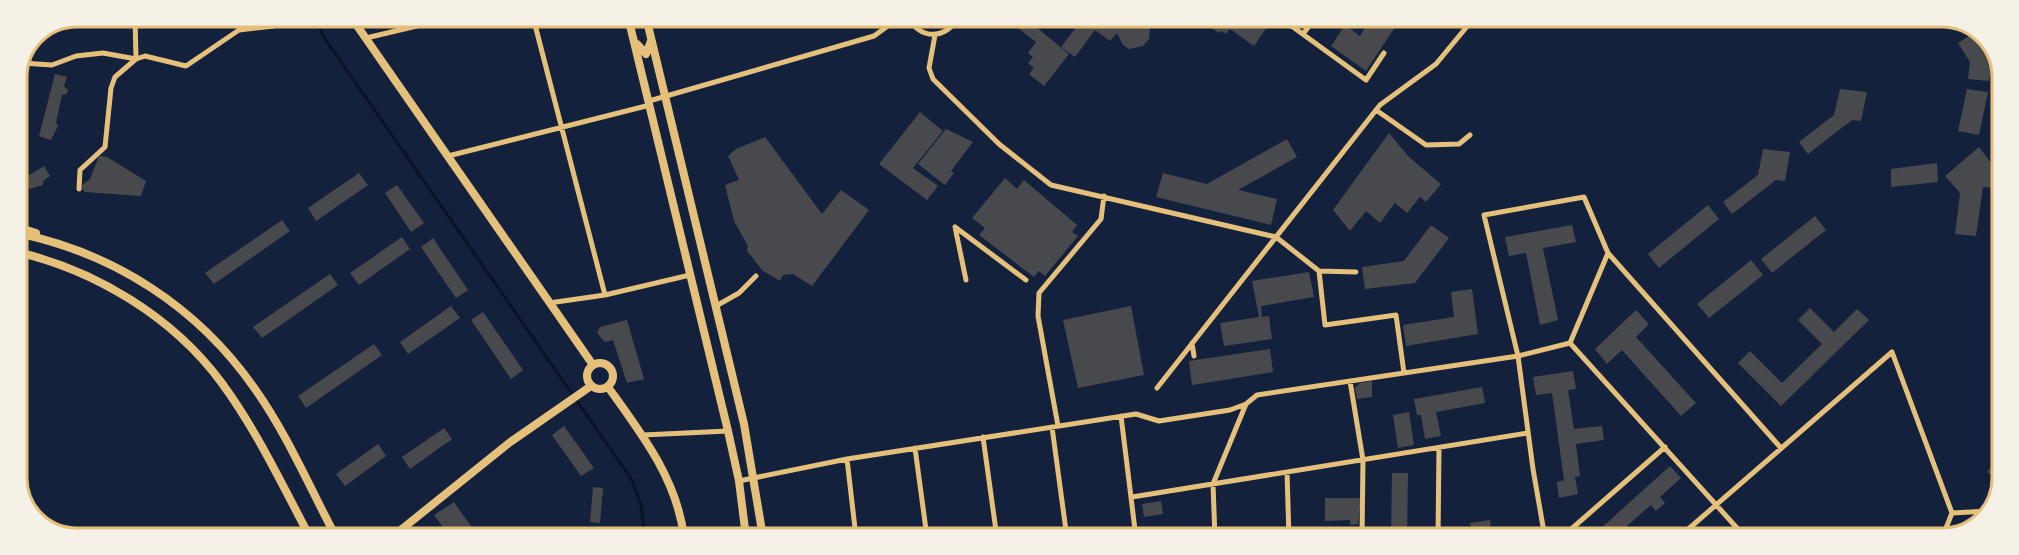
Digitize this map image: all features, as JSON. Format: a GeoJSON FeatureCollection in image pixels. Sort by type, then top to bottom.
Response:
{"type":"FeatureCollection","features":[{"type":"Feature","properties":{"kind":"main road"},"geometry":{"type":"LineString","coordinates":[[358,27],[593,365]]}},
{"type":"Feature","properties":{"kind":"main road"},"geometry":{"type":"LineString","coordinates":[[630,27],[728,431],[739,481],[745,528]]}},
{"type":"Feature","properties":{"kind":"main road"},"geometry":{"type":"LineString","coordinates":[[632,33],[639,49],[646,54],[650,45],[649,28]]}},
{"type":"Feature","properties":{"kind":"main road"},"geometry":{"type":"LineString","coordinates":[[649,28],[716,306],[755,478],[763,528]]}},
{"type":"Feature","properties":{"kind":"main road"},"geometry":{"type":"LineString","coordinates":[[666,175],[665,153],[669,148],[678,153],[684,171]]}},
{"type":"Feature","properties":{"kind":"main road"},"geometry":{"type":"LineString","coordinates":[[27,231],[76,249],[157,290],[213,338],[256,390],[331,528]]}},
{"type":"Feature","properties":{"kind":"main road"},"geometry":{"type":"LineString","coordinates":[[27,236],[76,249]]}},
{"type":"Feature","properties":{"kind":"main road"},"geometry":{"type":"LineString","coordinates":[[27,256],[68,266],[93,278],[142,308],[175,334],[220,380],[238,406],[305,528]]}},
{"type":"Feature","properties":{"kind":"main road"},"geometry":{"type":"LineString","coordinates":[[403,528],[509,443],[588,388],[608,387],[613,379],[610,367],[602,363],[593,365],[587,375],[588,388]]}},
{"type":"Feature","properties":{"kind":"main road"},"geometry":{"type":"LineString","coordinates":[[608,387],[643,435],[671,487],[678,505],[682,528]]}},
{"type":"Feature","properties":{"kind":"street"},"geometry":{"type":"LineString","coordinates":[[135,27],[136,59]]}},
{"type":"Feature","properties":{"kind":"street"},"geometry":{"type":"LineString","coordinates":[[79,189],[80,170],[105,147],[111,88],[116,77],[136,59],[145,56],[186,66],[239,30],[265,27]]}},
{"type":"Feature","properties":{"kind":"street"},"geometry":{"type":"LineString","coordinates":[[366,38],[413,27]]}},
{"type":"Feature","properties":{"kind":"street"},"geometry":{"type":"LineString","coordinates":[[536,27],[605,295]]}},
{"type":"Feature","properties":{"kind":"street"},"geometry":{"type":"LineString","coordinates":[[448,156],[650,103],[666,96],[874,36],[886,27]]}},
{"type":"Feature","properties":{"kind":"street"},"geometry":{"type":"LineString","coordinates":[[917,27],[922,32],[934,35],[946,32],[950,27]]}},
{"type":"Feature","properties":{"kind":"street"},"geometry":{"type":"LineString","coordinates":[[1289,27],[1304,34],[1366,80],[1384,53]]}},
{"type":"Feature","properties":{"kind":"street"},"geometry":{"type":"LineString","coordinates":[[1304,34],[1309,27]]}},
{"type":"Feature","properties":{"kind":"street"},"geometry":{"type":"LineString","coordinates":[[1157,388],[1376,110],[1436,64],[1467,27]]}},
{"type":"Feature","properties":{"kind":"street"},"geometry":{"type":"LineString","coordinates":[[934,35],[929,68],[933,79],[999,144],[1051,185],[1276,237],[1319,271],[1356,272]]}},
{"type":"Feature","properties":{"kind":"street"},"geometry":{"type":"LineString","coordinates":[[29,63],[52,65],[76,56],[104,53],[136,59]]}},
{"type":"Feature","properties":{"kind":"street"},"geometry":{"type":"LineString","coordinates":[[1376,110],[1426,145],[1459,144],[1470,135]]}},
{"type":"Feature","properties":{"kind":"street"},"geometry":{"type":"LineString","coordinates":[[1066,528],[1055,426],[1038,316],[1039,293],[1101,219],[1104,196]]}},
{"type":"Feature","properties":{"kind":"street"},"geometry":{"type":"LineString","coordinates":[[1543,528],[1518,356],[1484,215],[1584,197],[1608,253],[1781,448]]}},
{"type":"Feature","properties":{"kind":"street"},"geometry":{"type":"LineString","coordinates":[[966,280],[955,227],[1026,280]]}},
{"type":"Feature","properties":{"kind":"street"},"geometry":{"type":"LineString","coordinates":[[1570,343],[1608,253]]}},
{"type":"Feature","properties":{"kind":"street"},"geometry":{"type":"LineString","coordinates":[[1319,271],[1325,325],[1396,315],[1404,373]]}},
{"type":"Feature","properties":{"kind":"street"},"geometry":{"type":"LineString","coordinates":[[549,303],[605,295],[690,275]]}},
{"type":"Feature","properties":{"kind":"street"},"geometry":{"type":"LineString","coordinates":[[716,306],[739,293],[756,276]]}},
{"type":"Feature","properties":{"kind":"street"},"geometry":{"type":"LineString","coordinates":[[1192,343],[1194,356]]}},
{"type":"Feature","properties":{"kind":"street"},"geometry":{"type":"LineString","coordinates":[[739,481],[847,459],[1121,416],[1136,414],[1159,421],[1230,410],[1246,404],[1257,395],[1518,356],[1570,343]]}},
{"type":"Feature","properties":{"kind":"street"},"geometry":{"type":"LineString","coordinates":[[1570,343],[1738,528]]}},
{"type":"Feature","properties":{"kind":"street"},"geometry":{"type":"LineString","coordinates":[[1689,528],[1892,352],[1952,513],[1946,528]]}},
{"type":"Feature","properties":{"kind":"street"},"geometry":{"type":"LineString","coordinates":[[1350,381],[1363,460],[1362,528]]}},
{"type":"Feature","properties":{"kind":"street"},"geometry":{"type":"LineString","coordinates":[[1215,528],[1213,484],[1246,404]]}},
{"type":"Feature","properties":{"kind":"street"},"geometry":{"type":"LineString","coordinates":[[1121,416],[1135,528]]}},
{"type":"Feature","properties":{"kind":"street"},"geometry":{"type":"LineString","coordinates":[[643,435],[728,431]]}},
{"type":"Feature","properties":{"kind":"street"},"geometry":{"type":"LineString","coordinates":[[1131,497],[1528,433]]}},
{"type":"Feature","properties":{"kind":"street"},"geometry":{"type":"LineString","coordinates":[[983,437],[996,528]]}},
{"type":"Feature","properties":{"kind":"street"},"geometry":{"type":"LineString","coordinates":[[1572,528],[1665,447]]}},
{"type":"Feature","properties":{"kind":"street"},"geometry":{"type":"LineString","coordinates":[[915,448],[926,528]]}},
{"type":"Feature","properties":{"kind":"street"},"geometry":{"type":"LineString","coordinates":[[1438,528],[1439,448]]}},
{"type":"Feature","properties":{"kind":"street"},"geometry":{"type":"LineString","coordinates":[[847,459],[855,528]]}},
{"type":"Feature","properties":{"kind":"street"},"geometry":{"type":"LineString","coordinates":[[1287,472],[1289,528]]}},
{"type":"Feature","properties":{"kind":"street"},"geometry":{"type":"LineString","coordinates":[[1952,513],[1978,512]]}},
{"type":"Feature","properties":{"kind":"building"},"geometry":{"type":"Polygon","coordinates":[[[1036,27],[1069,54],[1044,86],[1029,74],[1034,68],[1028,63],[1033,57],[1028,53],[1036,42],[1018,28],[1036,27]]]}},
{"type":"Feature","properties":{"kind":"building"},"geometry":{"type":"Polygon","coordinates":[[[1076,27],[1150,27],[1149,39],[1143,46],[1129,49],[1123,45],[1117,33],[1110,41],[1095,30],[1075,57],[1061,47],[1076,27]]]}},
{"type":"Feature","properties":{"kind":"building"},"geometry":{"type":"Polygon","coordinates":[[[1210,27],[1267,27],[1254,46],[1230,29],[1226,34],[1221,31],[1219,33],[1210,27]]]}},
{"type":"Feature","properties":{"kind":"building"},"geometry":{"type":"Polygon","coordinates":[[[1344,27],[1348,27],[1360,36],[1366,27],[1395,27],[1366,71],[1331,46],[1344,27]]]}},
{"type":"Feature","properties":{"kind":"building"},"geometry":{"type":"Polygon","coordinates":[[[1970,35],[1982,47],[1991,71],[1989,81],[1968,79],[1970,62],[1958,43],[1970,35]]]}},
{"type":"Feature","properties":{"kind":"building"},"geometry":{"type":"Polygon","coordinates":[[[55,74],[67,77],[64,86],[68,90],[67,94],[62,95],[56,123],[58,126],[51,140],[39,136],[55,74]]]}},
{"type":"Feature","properties":{"kind":"building"},"geometry":{"type":"Polygon","coordinates":[[[1840,89],[1867,92],[1861,121],[1852,120],[1808,154],[1799,142],[1834,115],[1840,89]]]}},
{"type":"Feature","properties":{"kind":"building"},"geometry":{"type":"Polygon","coordinates":[[[1967,89],[1988,92],[1979,135],[1958,131],[1967,89]]]}},
{"type":"Feature","properties":{"kind":"building"},"geometry":{"type":"Polygon","coordinates":[[[920,112],[943,131],[913,168],[938,186],[927,200],[879,164],[920,112]]]}},
{"type":"Feature","properties":{"kind":"building"},"geometry":{"type":"Polygon","coordinates":[[[946,129],[973,142],[951,171],[954,173],[945,185],[918,164],[946,129]]]}},
{"type":"Feature","properties":{"kind":"building"},"geometry":{"type":"Polygon","coordinates":[[[1389,133],[1408,156],[1441,184],[1426,202],[1420,197],[1407,213],[1395,203],[1380,223],[1366,211],[1350,231],[1333,210],[1389,133]]]}},
{"type":"Feature","properties":{"kind":"building"},"geometry":{"type":"Polygon","coordinates":[[[765,137],[822,214],[841,190],[869,210],[812,286],[793,274],[783,275],[780,281],[763,271],[747,251],[748,246],[734,221],[725,185],[739,180],[728,156],[736,149],[765,137]]]}},
{"type":"Feature","properties":{"kind":"building"},"geometry":{"type":"Polygon","coordinates":[[[1287,139],[1297,157],[1238,190],[1277,199],[1271,225],[1156,197],[1163,173],[1207,184],[1287,139]]]}},
{"type":"Feature","properties":{"kind":"building"},"geometry":{"type":"Polygon","coordinates":[[[1979,147],[1992,164],[1992,187],[1983,187],[1976,236],[1955,234],[1960,193],[1945,176],[1979,147]]]}},
{"type":"Feature","properties":{"kind":"building"},"geometry":{"type":"Polygon","coordinates":[[[1763,149],[1790,152],[1785,181],[1776,180],[1732,214],[1723,202],[1758,175],[1763,149]]]}},
{"type":"Feature","properties":{"kind":"building"},"geometry":{"type":"Polygon","coordinates":[[[99,156],[107,157],[146,181],[141,196],[85,192],[82,189],[83,184],[90,179],[99,156]]]}},
{"type":"Feature","properties":{"kind":"building"},"geometry":{"type":"Polygon","coordinates":[[[1937,163],[1938,182],[1891,187],[1891,169],[1937,163]]]}},
{"type":"Feature","properties":{"kind":"building"},"geometry":{"type":"Polygon","coordinates":[[[44,166],[50,176],[43,181],[43,185],[30,189],[27,185],[27,177],[44,166]]]}},
{"type":"Feature","properties":{"kind":"building"},"geometry":{"type":"Polygon","coordinates":[[[359,173],[368,185],[316,221],[308,208],[359,173]]]}},
{"type":"Feature","properties":{"kind":"building"},"geometry":{"type":"Polygon","coordinates":[[[1005,178],[1017,189],[1024,180],[1077,225],[1072,232],[1078,236],[1045,276],[1039,271],[1034,277],[979,235],[985,228],[972,218],[1005,178]]]}},
{"type":"Feature","properties":{"kind":"building"},"geometry":{"type":"Polygon","coordinates":[[[397,185],[424,223],[411,232],[385,193],[397,185]]]}},
{"type":"Feature","properties":{"kind":"building"},"geometry":{"type":"Polygon","coordinates":[[[1708,205],[1719,219],[1659,268],[1648,254],[1708,205]]]}},
{"type":"Feature","properties":{"kind":"building"},"geometry":{"type":"Polygon","coordinates":[[[1815,216],[1826,230],[1772,273],[1761,259],[1815,216]]]}},
{"type":"Feature","properties":{"kind":"building"},"geometry":{"type":"Polygon","coordinates":[[[282,220],[290,231],[214,284],[205,273],[282,220]]]}},
{"type":"Feature","properties":{"kind":"building"},"geometry":{"type":"Polygon","coordinates":[[[1431,225],[1449,238],[1415,283],[1365,289],[1362,267],[1404,261],[1431,225]]]}},
{"type":"Feature","properties":{"kind":"building"},"geometry":{"type":"Polygon","coordinates":[[[1572,225],[1576,242],[1543,248],[1558,320],[1540,325],[1526,253],[1509,256],[1505,237],[1572,225]]]}},
{"type":"Feature","properties":{"kind":"building"},"geometry":{"type":"Polygon","coordinates":[[[402,237],[410,249],[359,285],[350,273],[402,237]]]}},
{"type":"Feature","properties":{"kind":"building"},"geometry":{"type":"Polygon","coordinates":[[[433,238],[468,290],[456,298],[421,247],[433,238]]]}},
{"type":"Feature","properties":{"kind":"building"},"geometry":{"type":"Polygon","coordinates":[[[1751,260],[1763,275],[1709,318],[1697,304],[1751,260]]]}},
{"type":"Feature","properties":{"kind":"building"},"geometry":{"type":"Polygon","coordinates":[[[1309,272],[1314,297],[1261,306],[1262,317],[1269,316],[1272,339],[1224,346],[1220,323],[1259,317],[1252,281],[1309,272]]]}},
{"type":"Feature","properties":{"kind":"building"},"geometry":{"type":"Polygon","coordinates":[[[330,274],[338,285],[262,338],[253,327],[330,274]]]}},
{"type":"Feature","properties":{"kind":"building"},"geometry":{"type":"Polygon","coordinates":[[[1472,289],[1478,334],[1406,346],[1403,325],[1454,317],[1451,292],[1472,289]]]}},
{"type":"Feature","properties":{"kind":"building"},"geometry":{"type":"Polygon","coordinates":[[[451,306],[460,318],[408,354],[400,342],[451,306]]]}},
{"type":"Feature","properties":{"kind":"building"},"geometry":{"type":"Polygon","coordinates":[[[1131,306],[1144,375],[1078,388],[1063,320],[1131,306]]]}},
{"type":"Feature","properties":{"kind":"building"},"geometry":{"type":"Polygon","coordinates":[[[1810,308],[1834,332],[1857,309],[1869,320],[1781,406],[1738,363],[1750,351],[1782,383],[1822,344],[1798,320],[1810,308]]]}},
{"type":"Feature","properties":{"kind":"building"},"geometry":{"type":"Polygon","coordinates":[[[1636,310],[1649,324],[1636,337],[1696,403],[1681,416],[1622,350],[1607,364],[1595,349],[1636,310]]]}},
{"type":"Feature","properties":{"kind":"building"},"geometry":{"type":"Polygon","coordinates":[[[483,312],[523,370],[511,379],[471,320],[483,312]]]}},
{"type":"Feature","properties":{"kind":"building"},"geometry":{"type":"Polygon","coordinates":[[[627,320],[644,379],[627,383],[613,340],[605,342],[597,333],[600,327],[627,320]]]}},
{"type":"Feature","properties":{"kind":"building"},"geometry":{"type":"Polygon","coordinates":[[[374,344],[382,355],[306,408],[298,396],[374,344]]]}},
{"type":"Feature","properties":{"kind":"building"},"geometry":{"type":"Polygon","coordinates":[[[1270,349],[1273,372],[1192,385],[1189,361],[1270,349]]]}},
{"type":"Feature","properties":{"kind":"building"},"geometry":{"type":"Polygon","coordinates":[[[1573,371],[1576,389],[1568,390],[1574,429],[1602,426],[1604,440],[1576,444],[1580,476],[1575,477],[1578,494],[1559,498],[1557,482],[1564,480],[1552,393],[1536,395],[1533,377],[1573,371]]]}},
{"type":"Feature","properties":{"kind":"building"},"geometry":{"type":"Polygon","coordinates":[[[1372,381],[1372,397],[1357,399],[1355,388],[1360,383],[1372,381]]]}},
{"type":"Feature","properties":{"kind":"building"},"geometry":{"type":"Polygon","coordinates":[[[1482,387],[1485,403],[1436,412],[1441,436],[1425,439],[1421,415],[1417,415],[1414,399],[1482,387]]]}},
{"type":"Feature","properties":{"kind":"building"},"geometry":{"type":"Polygon","coordinates":[[[1409,412],[1414,445],[1398,448],[1393,415],[1409,412]]]}},
{"type":"Feature","properties":{"kind":"building"},"geometry":{"type":"Polygon","coordinates":[[[564,426],[594,468],[581,476],[552,435],[564,426]]]}},
{"type":"Feature","properties":{"kind":"building"},"geometry":{"type":"Polygon","coordinates":[[[444,428],[452,439],[410,469],[402,457],[444,428]]]}},
{"type":"Feature","properties":{"kind":"building"},"geometry":{"type":"Polygon","coordinates":[[[378,444],[386,456],[345,486],[336,474],[378,444]]]}},
{"type":"Feature","properties":{"kind":"building"},"geometry":{"type":"Polygon","coordinates":[[[1670,466],[1681,478],[1660,497],[1665,503],[1656,511],[1651,505],[1625,528],[1601,528],[1670,466]]]}},
{"type":"Feature","properties":{"kind":"building"},"geometry":{"type":"Polygon","coordinates":[[[1992,466],[1992,475],[1987,472],[1992,466]]]}},
{"type":"Feature","properties":{"kind":"building"},"geometry":{"type":"Polygon","coordinates":[[[1392,473],[1408,473],[1407,528],[1391,528],[1392,473]]]}},
{"type":"Feature","properties":{"kind":"building"},"geometry":{"type":"Polygon","coordinates":[[[593,487],[603,488],[600,523],[590,522],[593,487]]]}},
{"type":"Feature","properties":{"kind":"building"},"geometry":{"type":"Polygon","coordinates":[[[1325,498],[1361,498],[1358,524],[1350,525],[1350,520],[1325,521],[1325,498]]]}},
{"type":"Feature","properties":{"kind":"building"},"geometry":{"type":"Polygon","coordinates":[[[1161,501],[1163,514],[1144,517],[1142,504],[1161,501]]]}},
{"type":"Feature","properties":{"kind":"building"},"geometry":{"type":"Polygon","coordinates":[[[454,502],[472,528],[443,528],[434,515],[454,502]]]}},
{"type":"Feature","properties":{"kind":"building"},"geometry":{"type":"Polygon","coordinates":[[[1490,520],[1491,528],[1471,528],[1470,523],[1490,520]]]}},
{"type":"Feature","properties":{"kind":"waterway"},"geometry":{"type":"LineString","coordinates":[[319,27],[325,39],[632,480],[641,505],[644,528]]}}]}
